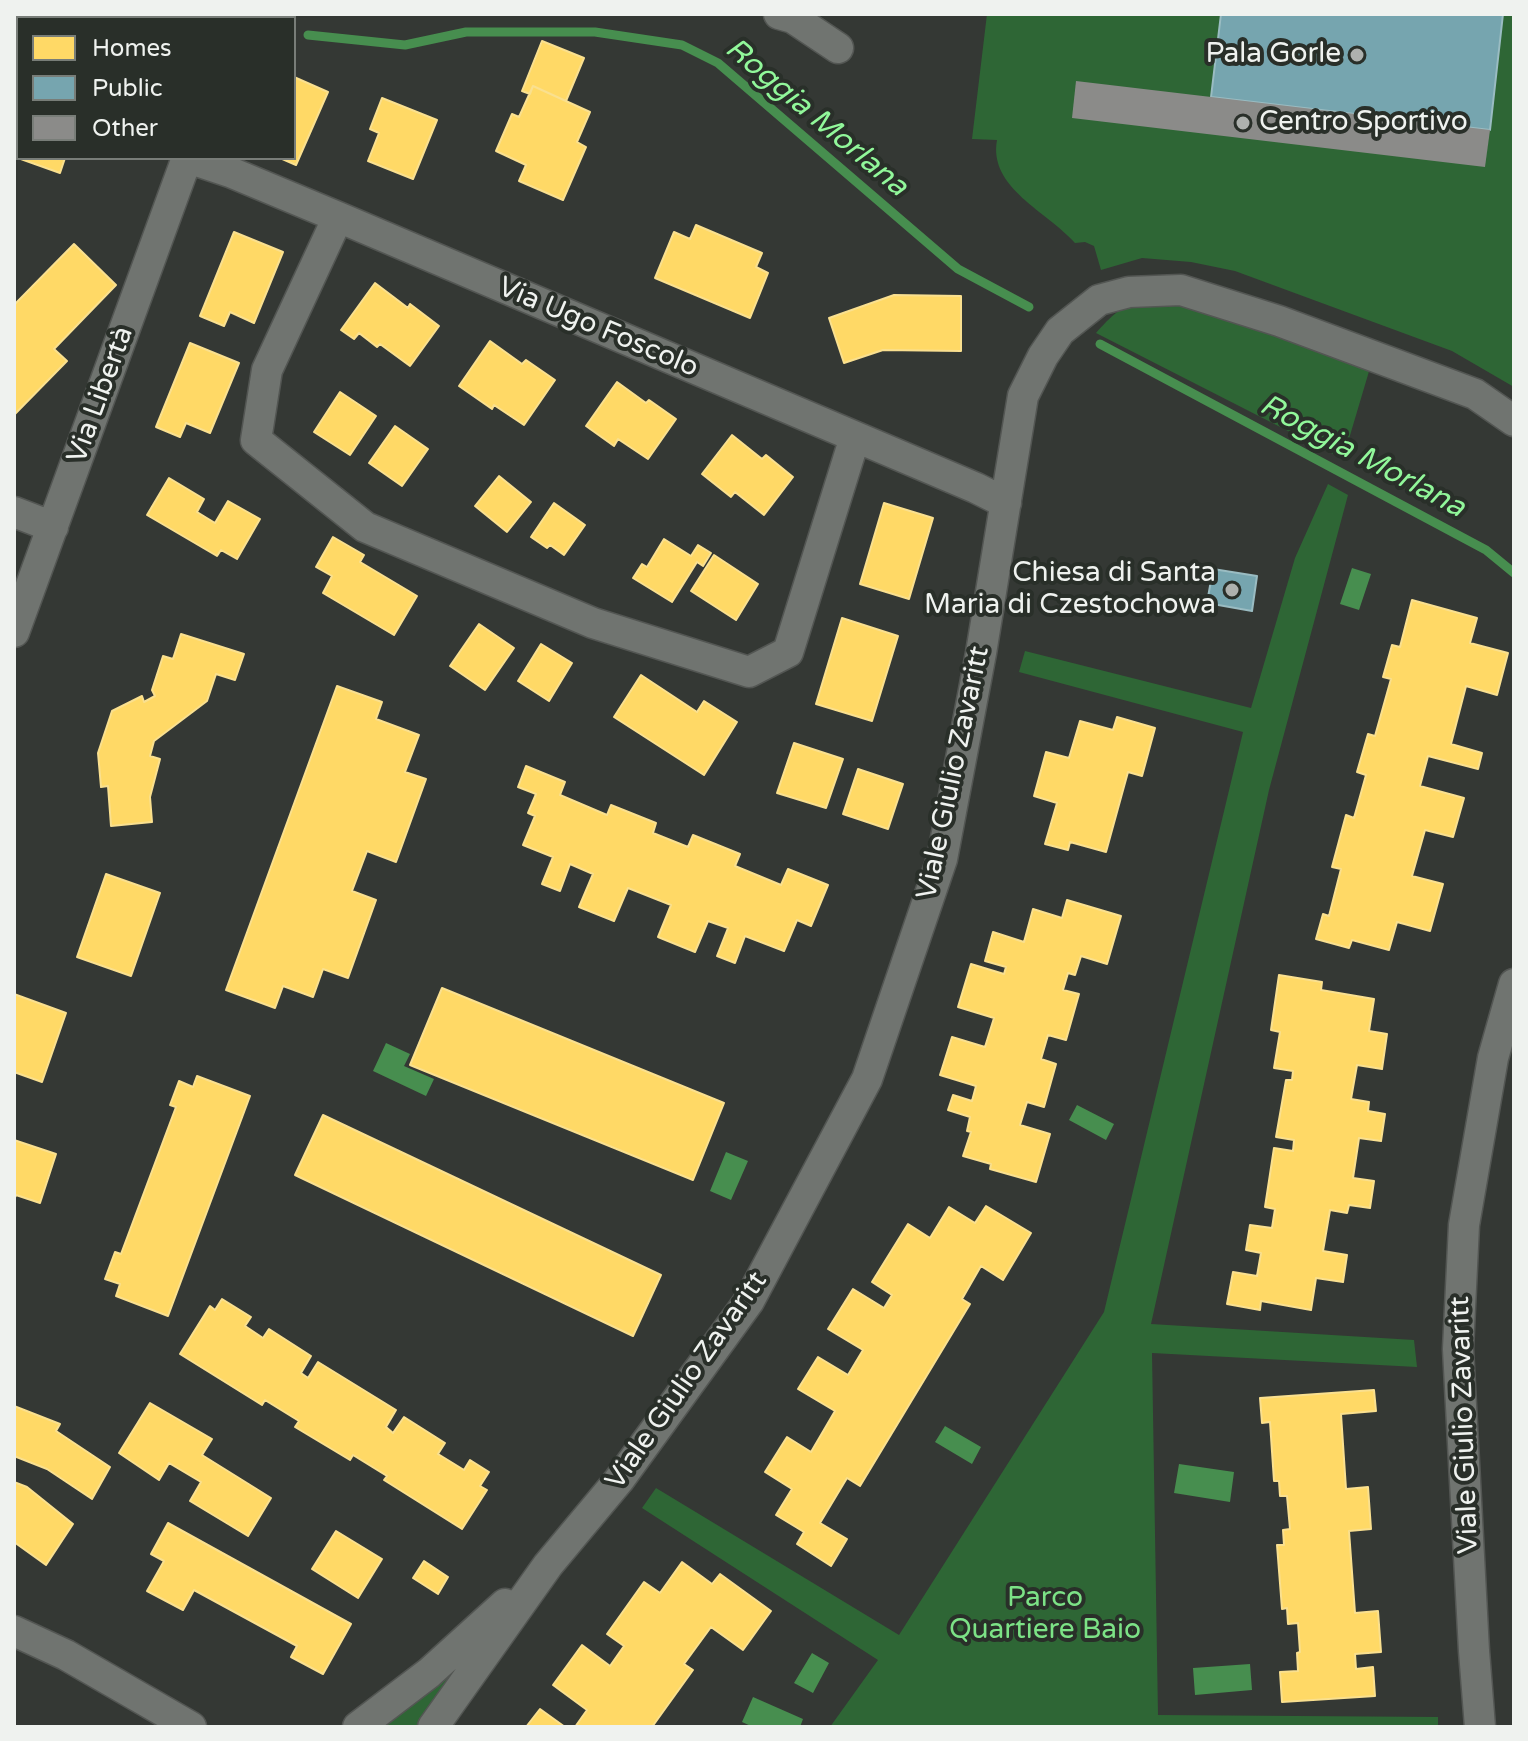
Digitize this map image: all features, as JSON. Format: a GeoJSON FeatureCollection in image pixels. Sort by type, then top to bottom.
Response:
{"type":"FeatureCollection","features":[{"type":"Feature","properties":{"kind":"street"},"geometry":{"type":"LineString","coordinates":[[779,14],[793,18],[838,48]]}},
{"type":"Feature","properties":{"kind":"street","name":"Via Libertà"},"geometry":{"type":"LineString","coordinates":[[14,632],[186,160]]}},
{"type":"Feature","properties":{"kind":"street","name":"Via Ugo Foscolo"},"geometry":{"type":"LineString","coordinates":[[193,160],[338,217],[1006,503]]}},
{"type":"Feature","properties":{"kind":"street"},"geometry":{"type":"LineString","coordinates":[[338,217],[267,370],[256,440],[365,527],[593,623],[749,672],[788,652],[855,437]]}},
{"type":"Feature","properties":{"kind":"street","name":"Viale Giulio Zavaritt"},"geometry":{"type":"LineString","coordinates":[[433,1727],[548,1565],[619,1480],[749,1301],[867,1079],[942,859],[981,653],[1023,396],[1043,356],[1060,331],[1099,300],[1129,292],[1181,290],[1279,321],[1475,394],[1514,421]]}},
{"type":"Feature","properties":{"kind":"street"},"geometry":{"type":"LineString","coordinates":[[14,512],[53,527]]}},
{"type":"Feature","properties":{"kind":"street","name":"Viale Giulio Zavaritt"},"geometry":{"type":"LineString","coordinates":[[1480,1727],[1458,1349],[1464,1225],[1493,1058],[1514,984]]}},
{"type":"Feature","properties":{"kind":"street","name":"Viale Giulio Zavaritt"},"geometry":{"type":"LineString","coordinates":[[358,1727],[429,1673],[548,1565]]}},
{"type":"Feature","properties":{"kind":"street"},"geometry":{"type":"LineString","coordinates":[[14,1631],[66,1655],[191,1727]]}},
{"type":"Feature","properties":{"kind":"green space","name":"Centro Sportivo"},"geometry":{"type":"Polygon","coordinates":[[[987,14],[1514,14],[1514,387],[1452,351],[1235,271],[1191,262],[1142,258],[1101,270],[1094,246],[1085,242],[1075,243],[1011,186],[997,157],[997,140],[972,139],[987,14]]]}},
{"type":"Feature","properties":{"kind":"green space"},"geometry":{"type":"Polygon","coordinates":[[[1179,300],[1370,368],[1343,459],[1096,333],[1116,313],[1133,304],[1179,300]]]}},
{"type":"Feature","properties":{"kind":"green space","name":"Parco Quartiere Baio"},"geometry":{"type":"Polygon","coordinates":[[[1328,484],[1348,495],[1269,790],[1151,1324],[1414,1340],[1417,1367],[1152,1353],[1158,1715],[1438,1717],[1438,1727],[830,1727],[878,1660],[642,1508],[656,1488],[899,1635],[1104,1312],[1243,732],[1019,672],[1025,651],[1251,708],[1295,558],[1328,484]]]}},
{"type":"Feature","properties":{"kind":"green space"},"geometry":{"type":"Polygon","coordinates":[[[470,1651],[420,1727],[378,1727],[470,1651]]]}},
{"type":"Feature","properties":{"kind":"shaded area"},"geometry":{"type":"Polygon","coordinates":[[[1352,568],[1371,574],[1359,610],[1340,604],[1352,568]]]}},
{"type":"Feature","properties":{"kind":"shaded area"},"geometry":{"type":"Polygon","coordinates":[[[386,1043],[410,1054],[404,1066],[434,1079],[426,1096],[373,1071],[386,1043]]]}},
{"type":"Feature","properties":{"kind":"shaded area"},"geometry":{"type":"Polygon","coordinates":[[[1077,1105],[1114,1124],[1106,1140],[1069,1120],[1077,1105]]]}},
{"type":"Feature","properties":{"kind":"shaded area"},"geometry":{"type":"Polygon","coordinates":[[[726,1152],[748,1161],[731,1200],[710,1191],[726,1152]]]}},
{"type":"Feature","properties":{"kind":"shaded area"},"geometry":{"type":"Polygon","coordinates":[[[945,1426],[981,1447],[972,1464],[935,1442],[945,1426]]]}},
{"type":"Feature","properties":{"kind":"shaded area"},"geometry":{"type":"Polygon","coordinates":[[[1179,1464],[1234,1472],[1230,1502],[1174,1493],[1179,1464]]]}},
{"type":"Feature","properties":{"kind":"shaded area"},"geometry":{"type":"Polygon","coordinates":[[[812,1653],[829,1663],[813,1693],[794,1683],[812,1653]]]}},
{"type":"Feature","properties":{"kind":"shaded area"},"geometry":{"type":"Polygon","coordinates":[[[1250,1664],[1252,1690],[1195,1695],[1193,1668],[1250,1664]]]}},
{"type":"Feature","properties":{"kind":"shaded area"},"geometry":{"type":"Polygon","coordinates":[[[753,1697],[803,1719],[800,1727],[753,1727],[742,1722],[753,1697]]]}},
{"type":"Feature","properties":{"kind":"building: Homes"},"geometry":{"type":"Polygon","coordinates":[[[40,14],[106,14],[106,16],[40,14]]]}},
{"type":"Feature","properties":{"kind":"building: Homes"},"geometry":{"type":"Polygon","coordinates":[[[542,41],[584,58],[566,101],[533,86],[530,94],[522,91],[542,41]]]}},
{"type":"Feature","properties":{"kind":"building: Homes"},"geometry":{"type":"Polygon","coordinates":[[[296,78],[328,92],[296,165],[285,160],[296,160],[296,78]]]}},
{"type":"Feature","properties":{"kind":"building: Homes"},"geometry":{"type":"Polygon","coordinates":[[[533,86],[590,112],[577,142],[586,147],[563,200],[519,181],[526,165],[496,151],[512,114],[519,117],[533,86]]]}},
{"type":"Feature","properties":{"kind":"building: Homes"},"geometry":{"type":"Polygon","coordinates":[[[382,98],[437,120],[413,179],[368,161],[379,133],[370,129],[382,98]]]}},
{"type":"Feature","properties":{"kind":"building: Homes"},"geometry":{"type":"Polygon","coordinates":[[[16,124],[16,157],[14,156],[16,124]]]}},
{"type":"Feature","properties":{"kind":"building: Homes"},"geometry":{"type":"Polygon","coordinates":[[[24,160],[64,160],[60,173],[24,160]]]}},
{"type":"Feature","properties":{"kind":"building: Homes"},"geometry":{"type":"Polygon","coordinates":[[[696,225],[762,253],[756,267],[768,273],[750,318],[655,278],[674,232],[690,239],[696,225]]]}},
{"type":"Feature","properties":{"kind":"building: Homes"},"geometry":{"type":"Polygon","coordinates":[[[234,232],[283,252],[254,323],[230,312],[224,326],[200,316],[234,232]]]}},
{"type":"Feature","properties":{"kind":"building: Homes"},"geometry":{"type":"Polygon","coordinates":[[[74,244],[116,285],[54,349],[67,361],[14,415],[14,305],[74,244]]]}},
{"type":"Feature","properties":{"kind":"building: Homes"},"geometry":{"type":"Polygon","coordinates":[[[375,283],[439,326],[410,366],[359,333],[354,339],[341,330],[375,283]]]}},
{"type":"Feature","properties":{"kind":"building: Homes"},"geometry":{"type":"Polygon","coordinates":[[[894,295],[961,296],[961,351],[883,350],[844,363],[829,318],[894,295]]]}},
{"type":"Feature","properties":{"kind":"building: Homes"},"geometry":{"type":"Polygon","coordinates":[[[490,341],[522,364],[526,360],[555,380],[524,425],[494,405],[492,409],[459,386],[490,341]]]}},
{"type":"Feature","properties":{"kind":"building: Homes"},"geometry":{"type":"Polygon","coordinates":[[[190,343],[239,363],[210,433],[186,423],[180,437],[156,427],[190,343]]]}},
{"type":"Feature","properties":{"kind":"building: Homes"},"geometry":{"type":"Polygon","coordinates":[[[617,382],[676,419],[648,459],[618,439],[614,446],[586,426],[617,382]]]}},
{"type":"Feature","properties":{"kind":"building: Homes"},"geometry":{"type":"Polygon","coordinates":[[[340,392],[376,416],[350,455],[314,432],[340,392]]]}},
{"type":"Feature","properties":{"kind":"building: Homes"},"geometry":{"type":"Polygon","coordinates":[[[395,426],[428,449],[402,486],[369,463],[395,426]]]}},
{"type":"Feature","properties":{"kind":"building: Homes"},"geometry":{"type":"Polygon","coordinates":[[[732,435],[762,459],[766,455],[793,477],[764,515],[735,492],[731,497],[702,474],[732,435]]]}},
{"type":"Feature","properties":{"kind":"building: Homes"},"geometry":{"type":"Polygon","coordinates":[[[499,476],[531,502],[507,532],[475,506],[499,476]]]}},
{"type":"Feature","properties":{"kind":"building: Homes"},"geometry":{"type":"Polygon","coordinates":[[[169,478],[204,499],[197,512],[215,523],[228,501],[260,519],[237,559],[221,550],[217,556],[147,515],[169,478]]]}},
{"type":"Feature","properties":{"kind":"building: Homes"},"geometry":{"type":"Polygon","coordinates":[[[554,503],[585,525],[564,555],[531,537],[554,503]]]}},
{"type":"Feature","properties":{"kind":"building: Homes"},"geometry":{"type":"Polygon","coordinates":[[[884,503],[933,518],[909,599],[860,584],[884,503]]]}},
{"type":"Feature","properties":{"kind":"building: Homes"},"geometry":{"type":"Polygon","coordinates":[[[333,537],[364,555],[360,562],[417,596],[394,635],[323,593],[332,576],[316,567],[333,537]]]}},
{"type":"Feature","properties":{"kind":"building: Homes"},"geometry":{"type":"Polygon","coordinates":[[[664,539],[691,556],[698,545],[711,553],[703,566],[697,562],[672,602],[633,578],[642,564],[647,567],[664,539]]]}},
{"type":"Feature","properties":{"kind":"building: Homes"},"geometry":{"type":"Polygon","coordinates":[[[714,555],[758,584],[736,620],[691,591],[714,555]]]}},
{"type":"Feature","properties":{"kind":"building: Homes"},"geometry":{"type":"Polygon","coordinates":[[[1412,600],[1477,618],[1470,643],[1508,653],[1497,695],[1466,686],[1451,744],[1482,753],[1478,769],[1428,756],[1420,786],[1464,798],[1453,837],[1425,830],[1412,876],[1443,884],[1430,931],[1397,922],[1389,950],[1352,940],[1349,948],[1316,939],[1323,914],[1329,916],[1341,869],[1332,867],[1346,815],[1354,818],[1366,775],[1357,772],[1368,734],[1375,736],[1391,679],[1383,677],[1392,645],[1400,647],[1412,600]]]}},
{"type":"Feature","properties":{"kind":"building: Homes"},"geometry":{"type":"Polygon","coordinates":[[[842,618],[898,636],[872,721],[816,704],[842,618]]]}},
{"type":"Feature","properties":{"kind":"building: Homes"},"geometry":{"type":"Polygon","coordinates":[[[479,624],[514,648],[485,690],[450,666],[479,624]]]}},
{"type":"Feature","properties":{"kind":"building: Homes"},"geometry":{"type":"Polygon","coordinates":[[[181,634],[244,654],[235,680],[216,674],[207,701],[154,741],[150,756],[160,759],[150,797],[152,822],[111,826],[108,786],[101,787],[98,753],[112,711],[142,696],[144,702],[155,696],[152,690],[163,656],[173,659],[181,634]]]}},
{"type":"Feature","properties":{"kind":"building: Homes"},"geometry":{"type":"Polygon","coordinates":[[[541,644],[572,663],[549,701],[518,681],[541,644]]]}},
{"type":"Feature","properties":{"kind":"building: Homes"},"geometry":{"type":"Polygon","coordinates":[[[641,675],[697,712],[704,701],[737,722],[704,775],[614,717],[641,675]]]}},
{"type":"Feature","properties":{"kind":"building: Homes"},"geometry":{"type":"Polygon","coordinates":[[[337,686],[382,702],[376,719],[419,735],[405,772],[426,779],[396,862],[367,851],[352,891],[376,900],[348,978],[323,969],[313,997],[283,986],[275,1008],[226,990],[337,686]]]}},
{"type":"Feature","properties":{"kind":"building: Homes"},"geometry":{"type":"Polygon","coordinates":[[[1117,717],[1155,728],[1142,776],[1128,772],[1106,852],[1070,842],[1068,850],[1045,844],[1057,803],[1034,796],[1046,752],[1069,758],[1080,721],[1113,730],[1117,717]]]}},
{"type":"Feature","properties":{"kind":"building: Homes"},"geometry":{"type":"Polygon","coordinates":[[[794,743],[843,759],[826,808],[777,793],[794,743]]]}},
{"type":"Feature","properties":{"kind":"building: Homes"},"geometry":{"type":"Polygon","coordinates":[[[526,766],[565,782],[560,795],[607,815],[611,805],[656,823],[653,833],[688,847],[693,835],[740,854],[735,866],[781,885],[788,869],[828,885],[811,926],[797,920],[784,951],[745,936],[735,963],[717,956],[728,928],[708,921],[695,952],[658,937],[671,905],[628,888],[614,921],[579,907],[593,874],[570,864],[560,891],[542,884],[553,857],[523,845],[535,816],[528,813],[536,794],[518,787],[526,766]]]}},
{"type":"Feature","properties":{"kind":"building: Homes"},"geometry":{"type":"Polygon","coordinates":[[[858,769],[903,784],[888,829],[843,814],[858,769]]]}},
{"type":"Feature","properties":{"kind":"building: Homes"},"geometry":{"type":"Polygon","coordinates":[[[106,874],[160,893],[131,976],[77,957],[106,874]]]}},
{"type":"Feature","properties":{"kind":"building: Homes"},"geometry":{"type":"Polygon","coordinates":[[[1067,900],[1121,916],[1107,964],[1081,956],[1075,975],[1068,973],[1063,990],[1079,994],[1066,1040],[1048,1035],[1041,1059],[1056,1064],[1044,1107],[1027,1102],[1020,1125],[1050,1134],[1036,1182],[990,1169],[991,1164],[963,1156],[971,1132],[967,1131],[970,1117],[948,1110],[953,1095],[972,1101],[976,1086],[940,1075],[952,1037],[985,1047],[994,1018],[958,1007],[971,964],[1004,974],[1006,967],[985,961],[993,932],[1024,942],[1033,909],[1062,918],[1067,900]]]}},
{"type":"Feature","properties":{"kind":"building: Homes"},"geometry":{"type":"Polygon","coordinates":[[[1279,975],[1322,982],[1321,990],[1374,999],[1369,1031],[1387,1034],[1382,1069],[1357,1065],[1351,1099],[1369,1102],[1368,1111],[1385,1114],[1381,1141],[1359,1138],[1353,1178],[1374,1181],[1370,1208],[1349,1205],[1347,1213],[1330,1210],[1323,1251],[1347,1255],[1343,1282],[1316,1278],[1311,1310],[1261,1301],[1260,1310],[1227,1304],[1233,1272],[1257,1276],[1261,1253],[1246,1250],[1250,1225],[1272,1228],[1275,1209],[1265,1207],[1274,1148],[1293,1151],[1294,1140],[1276,1137],[1286,1080],[1292,1080],[1293,1071],[1274,1068],[1280,1032],[1271,1030],[1279,975]]]}},
{"type":"Feature","properties":{"kind":"building: Homes"},"geometry":{"type":"Polygon","coordinates":[[[442,988],[724,1103],[693,1180],[410,1065],[442,988]]]}},
{"type":"Feature","properties":{"kind":"building: Homes"},"geometry":{"type":"Polygon","coordinates":[[[14,994],[66,1013],[42,1082],[14,1072],[14,994]]]}},
{"type":"Feature","properties":{"kind":"building: Homes"},"geometry":{"type":"Polygon","coordinates":[[[197,1076],[250,1096],[168,1316],[116,1296],[120,1284],[105,1279],[115,1252],[121,1254],[176,1107],[170,1105],[179,1081],[193,1087],[197,1076]]]}},
{"type":"Feature","properties":{"kind":"building: Homes"},"geometry":{"type":"Polygon","coordinates":[[[323,1115],[661,1275],[633,1336],[295,1175],[323,1115]]]}},
{"type":"Feature","properties":{"kind":"building: Homes"},"geometry":{"type":"Polygon","coordinates":[[[14,1140],[56,1154],[40,1203],[16,1195],[14,1200],[14,1140]]]}},
{"type":"Feature","properties":{"kind":"building: Homes"},"geometry":{"type":"Polygon","coordinates":[[[986,1206],[1031,1233],[1003,1280],[981,1266],[962,1299],[970,1304],[860,1486],[847,1478],[820,1523],[847,1539],[831,1566],[797,1544],[804,1532],[776,1515],[792,1489],[765,1472],[787,1437],[811,1452],[835,1411],[798,1389],[818,1357],[848,1375],[863,1350],[828,1329],[853,1289],[884,1308],[892,1295],[872,1282],[908,1224],[930,1238],[949,1207],[975,1223],[986,1206]]]}},
{"type":"Feature","properties":{"kind":"building: Homes"},"geometry":{"type":"Polygon","coordinates":[[[222,1299],[251,1317],[245,1326],[263,1338],[269,1329],[311,1356],[301,1373],[308,1378],[318,1362],[396,1410],[386,1427],[393,1433],[404,1417],[445,1443],[438,1454],[464,1470],[470,1460],[489,1472],[480,1486],[487,1490],[462,1529],[384,1480],[387,1476],[353,1455],[350,1460],[295,1427],[299,1421],[265,1400],[262,1405],[180,1354],[210,1306],[215,1310],[222,1299]]]}},
{"type":"Feature","properties":{"kind":"building: Homes"},"geometry":{"type":"Polygon","coordinates":[[[1374,1390],[1376,1411],[1341,1414],[1346,1489],[1368,1487],[1371,1529],[1349,1531],[1355,1613],[1378,1611],[1381,1652],[1355,1654],[1356,1669],[1373,1667],[1375,1696],[1282,1702],[1280,1672],[1298,1671],[1298,1623],[1288,1624],[1287,1608],[1282,1609],[1277,1545],[1284,1545],[1283,1530],[1290,1529],[1287,1496],[1280,1496],[1279,1481],[1274,1481],[1270,1422],[1262,1423],[1260,1398],[1374,1390]]]}},
{"type":"Feature","properties":{"kind":"building: Homes"},"geometry":{"type":"Polygon","coordinates":[[[150,1403],[212,1439],[202,1455],[271,1498],[248,1536],[190,1501],[201,1482],[169,1463],[159,1480],[119,1453],[150,1403]]]}},
{"type":"Feature","properties":{"kind":"building: Homes"},"geometry":{"type":"Polygon","coordinates":[[[14,1406],[60,1424],[56,1431],[110,1467],[92,1499],[47,1469],[14,1456],[14,1406]]]}},
{"type":"Feature","properties":{"kind":"building: Homes"},"geometry":{"type":"Polygon","coordinates":[[[14,1482],[27,1487],[73,1524],[46,1565],[14,1542],[14,1482]]]}},
{"type":"Feature","properties":{"kind":"building: Homes"},"geometry":{"type":"Polygon","coordinates":[[[168,1523],[351,1624],[323,1674],[291,1657],[297,1646],[194,1590],[183,1610],[147,1591],[164,1561],[151,1554],[168,1523]]]}},
{"type":"Feature","properties":{"kind":"building: Homes"},"geometry":{"type":"Polygon","coordinates":[[[336,1531],[382,1559],[358,1598],[312,1569],[336,1531]]]}},
{"type":"Feature","properties":{"kind":"building: Homes"},"geometry":{"type":"Polygon","coordinates":[[[424,1561],[448,1577],[438,1594],[413,1578],[424,1561]]]}},
{"type":"Feature","properties":{"kind":"building: Homes"},"geometry":{"type":"Polygon","coordinates":[[[682,1562],[712,1584],[720,1574],[771,1611],[743,1650],[711,1627],[684,1664],[693,1670],[652,1727],[575,1727],[587,1710],[553,1685],[582,1645],[610,1666],[624,1646],[607,1634],[644,1582],[660,1593],[682,1562]]]}},
{"type":"Feature","properties":{"kind":"building: Homes"},"geometry":{"type":"Polygon","coordinates":[[[540,1709],[565,1727],[526,1727],[540,1709]]]}},
{"type":"Feature","properties":{"kind":"building: Public","name":"Pala Gorle"},"geometry":{"type":"Polygon","coordinates":[[[1221,14],[1503,14],[1490,130],[1211,97],[1221,14]]]}},
{"type":"Feature","properties":{"kind":"building: Public","name":"Chiesa di Santa Maria di Czestochowa"},"geometry":{"type":"Polygon","coordinates":[[[1213,569],[1257,576],[1252,611],[1207,603],[1213,569]]]}},
{"type":"Feature","properties":{"kind":"building: Other"},"geometry":{"type":"Polygon","coordinates":[[[1076,81],[1490,130],[1485,167],[1072,118],[1076,81]]]}},
{"type":"Feature","properties":{"kind":"waterway","name":"Roggia Morlana"},"geometry":{"type":"LineString","coordinates":[[308,35],[405,45],[466,32],[595,32],[682,45],[718,63],[958,269],[1029,307]]}},
{"type":"Feature","properties":{"kind":"waterway","name":"Roggia Morlana"},"geometry":{"type":"LineString","coordinates":[[1100,344],[1486,550],[1514,573]]}},
{"type":"Feature","properties":{"kind":"place","name":"Pala Gorle"},"geometry":{"type":"Point","coordinates":[1357,55]}},
{"type":"Feature","properties":{"kind":"place","name":"Centro Sportivo"},"geometry":{"type":"Point","coordinates":[1243,123]}},
{"type":"Feature","properties":{"kind":"place","name":"Chiesa di Santa Maria di Czestochowa"},"geometry":{"type":"Point","coordinates":[1232,590]}}]}
